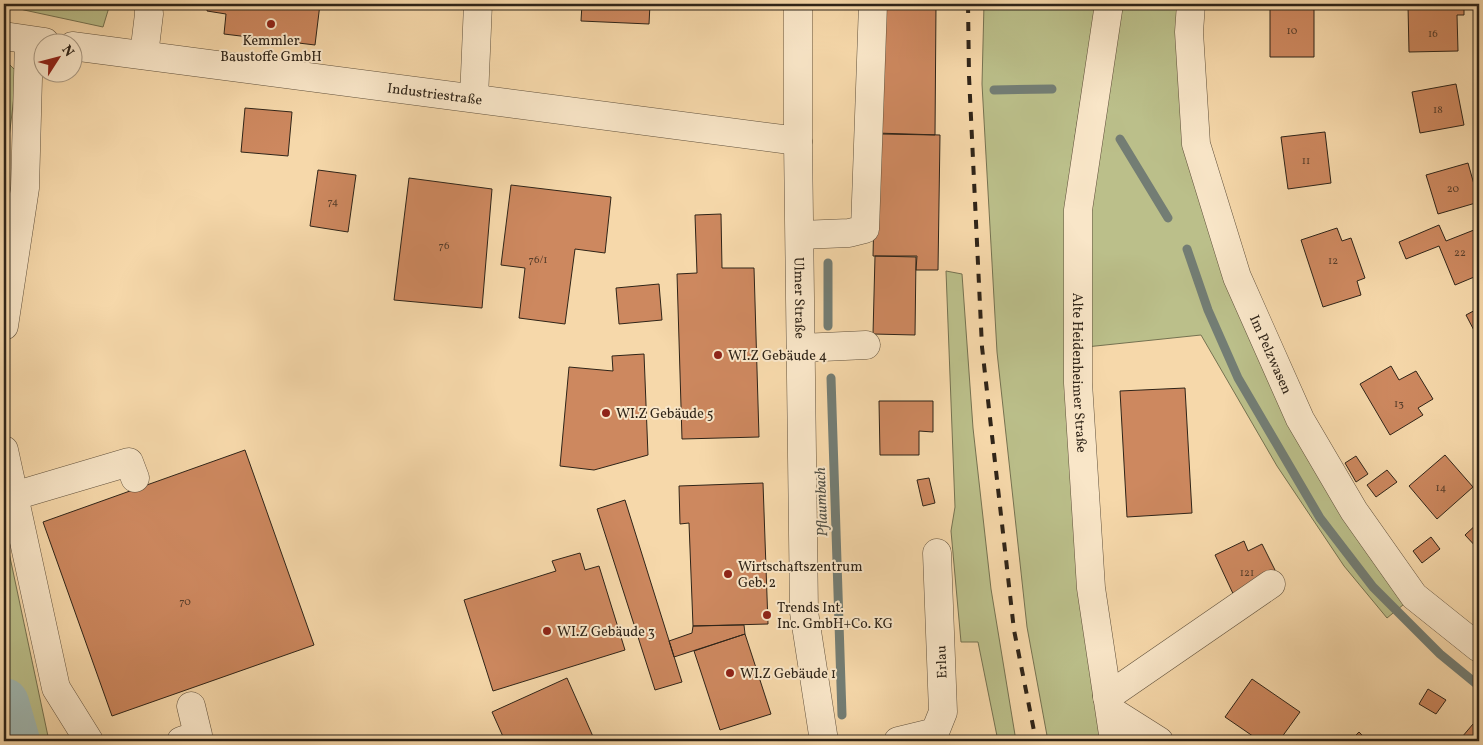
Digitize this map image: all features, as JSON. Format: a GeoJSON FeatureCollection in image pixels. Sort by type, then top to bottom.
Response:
{"type":"FeatureCollection","features":[{"type":"Feature","properties":{"kind":"street"},"geometry":{"type":"LineString","coordinates":[[144,55],[149,14],[148,4]]}},
{"type":"Feature","properties":{"kind":"street"},"geometry":{"type":"LineString","coordinates":[[474,98],[478,4]]}},
{"type":"Feature","properties":{"kind":"street","name":"Ulmer Straße"},"geometry":{"type":"LineString","coordinates":[[798,4],[804,612],[824,741]]}},
{"type":"Feature","properties":{"kind":"street"},"geometry":{"type":"LineString","coordinates":[[800,235],[849,233],[865,229],[873,4]]}},
{"type":"Feature","properties":{"kind":"street","name":"Alte Heidenheimer Straße"},"geometry":{"type":"LineString","coordinates":[[1109,4],[1078,210],[1078,383],[1091,588],[1114,741]]}},
{"type":"Feature","properties":{"kind":"street","name":"Im Pelzwasen"},"geometry":{"type":"LineString","coordinates":[[1190,4],[1189,32],[1196,144],[1238,277],[1296,410],[1354,511],[1414,596],[1479,648]]}},
{"type":"Feature","properties":{"kind":"street"},"geometry":{"type":"LineString","coordinates":[[4,326],[25,188],[23,39]]}},
{"type":"Feature","properties":{"kind":"street","name":"Industriestraße"},"geometry":{"type":"LineString","coordinates":[[82,47],[798,141]]}},
{"type":"Feature","properties":{"kind":"street"},"geometry":{"type":"LineString","coordinates":[[801,348],[866,346]]}},
{"type":"Feature","properties":{"kind":"street"},"geometry":{"type":"LineString","coordinates":[[4,450],[56,688],[89,741]]}},
{"type":"Feature","properties":{"kind":"street"},"geometry":{"type":"LineString","coordinates":[[14,496],[129,462],[135,478]]}},
{"type":"Feature","properties":{"kind":"street","name":"Erlau"},"geometry":{"type":"LineString","coordinates":[[898,741],[936,736],[943,712],[937,553]]}},
{"type":"Feature","properties":{"kind":"street"},"geometry":{"type":"LineString","coordinates":[[1159,741],[1108,703],[1271,584]]}},
{"type":"Feature","properties":{"kind":"street"},"geometry":{"type":"LineString","coordinates":[[181,741],[198,735],[191,706]]}},
{"type":"Feature","properties":{"kind":"green space"},"geometry":{"type":"Polygon","coordinates":[[[4,4],[110,4],[103,27],[4,4]]]}},
{"type":"Feature","properties":{"kind":"green space"},"geometry":{"type":"Polygon","coordinates":[[[984,4],[1096,4],[1075,137],[1089,130],[1109,4],[1191,4],[1196,144],[1300,419],[1414,596],[1387,618],[1344,566],[1277,466],[1201,335],[1086,347],[1113,741],[1048,741],[1027,627],[997,352],[982,84],[984,4]]]}},
{"type":"Feature","properties":{"kind":"green space"},"geometry":{"type":"Polygon","coordinates":[[[4,63],[10,65],[17,72],[4,179],[4,63]]]}},
{"type":"Feature","properties":{"kind":"green space"},"geometry":{"type":"Polygon","coordinates":[[[946,271],[962,274],[973,428],[991,589],[1016,741],[998,741],[978,642],[961,642],[951,531],[955,507],[946,271]]]}},
{"type":"Feature","properties":{"kind":"green space"},"geometry":{"type":"Polygon","coordinates":[[[4,529],[49,741],[4,741],[4,529]]]}},
{"type":"Feature","properties":{"kind":"building","name":"Kemmler Baustoffe GmbH"},"geometry":{"type":"Polygon","coordinates":[[[208,4],[320,4],[315,45],[224,34],[226,14],[207,11],[208,4]]]}},
{"type":"Feature","properties":{"kind":"building"},"geometry":{"type":"Polygon","coordinates":[[[582,4],[650,4],[649,24],[581,21],[582,4]]]}},
{"type":"Feature","properties":{"kind":"building"},"geometry":{"type":"Polygon","coordinates":[[[882,4],[936,5],[935,135],[882,134],[882,4]]]}},
{"type":"Feature","properties":{"kind":"building"},"geometry":{"type":"Polygon","coordinates":[[[1270,4],[1314,4],[1314,57],[1270,57],[1270,4]]]}},
{"type":"Feature","properties":{"kind":"building"},"geometry":{"type":"Polygon","coordinates":[[[1464,4],[1464,15],[1457,15],[1458,51],[1409,52],[1408,6],[1464,4]]]}},
{"type":"Feature","properties":{"kind":"building"},"geometry":{"type":"Polygon","coordinates":[[[1456,84],[1464,125],[1420,133],[1412,92],[1456,84]]]}},
{"type":"Feature","properties":{"kind":"building"},"geometry":{"type":"Polygon","coordinates":[[[245,108],[292,112],[288,156],[241,152],[245,108]]]}},
{"type":"Feature","properties":{"kind":"building"},"geometry":{"type":"Polygon","coordinates":[[[1325,132],[1331,183],[1288,189],[1281,137],[1325,132]]]}},
{"type":"Feature","properties":{"kind":"building"},"geometry":{"type":"Polygon","coordinates":[[[876,133],[940,135],[938,270],[916,270],[917,256],[873,256],[876,133]]]}},
{"type":"Feature","properties":{"kind":"building"},"geometry":{"type":"Polygon","coordinates":[[[1468,163],[1479,202],[1438,214],[1426,175],[1468,163]]]}},
{"type":"Feature","properties":{"kind":"building"},"geometry":{"type":"Polygon","coordinates":[[[318,170],[356,175],[348,232],[310,226],[318,170]]]}},
{"type":"Feature","properties":{"kind":"building"},"geometry":{"type":"Polygon","coordinates":[[[409,178],[492,189],[482,308],[394,300],[409,178]]]}},
{"type":"Feature","properties":{"kind":"building"},"geometry":{"type":"Polygon","coordinates":[[[511,185],[611,197],[605,253],[575,249],[565,324],[519,318],[525,268],[501,265],[511,185]]]}},
{"type":"Feature","properties":{"kind":"building","name":"WI.Z Gebäude 4"},"geometry":{"type":"Polygon","coordinates":[[[721,214],[722,268],[754,268],[759,437],[682,439],[677,274],[697,273],[695,215],[721,214]]]}},
{"type":"Feature","properties":{"kind":"building"},"geometry":{"type":"Polygon","coordinates":[[[1439,225],[1446,241],[1479,228],[1479,275],[1455,285],[1439,246],[1406,259],[1399,242],[1439,225]]]}},
{"type":"Feature","properties":{"kind":"building"},"geometry":{"type":"Polygon","coordinates":[[[1337,228],[1342,241],[1351,238],[1365,278],[1357,281],[1361,295],[1323,307],[1301,240],[1337,228]]]}},
{"type":"Feature","properties":{"kind":"building"},"geometry":{"type":"Polygon","coordinates":[[[875,256],[916,257],[915,335],[873,334],[875,256]]]}},
{"type":"Feature","properties":{"kind":"building"},"geometry":{"type":"Polygon","coordinates":[[[659,284],[662,320],[619,324],[616,288],[659,284]]]}},
{"type":"Feature","properties":{"kind":"building"},"geometry":{"type":"Polygon","coordinates":[[[1479,308],[1479,340],[1466,315],[1479,308]]]}},
{"type":"Feature","properties":{"kind":"building","name":"WI.Z Gebäude 5"},"geometry":{"type":"Polygon","coordinates":[[[644,354],[648,455],[594,470],[560,466],[569,367],[613,371],[612,356],[644,354]]]}},
{"type":"Feature","properties":{"kind":"building"},"geometry":{"type":"Polygon","coordinates":[[[1391,366],[1399,380],[1416,371],[1433,399],[1418,408],[1423,415],[1390,435],[1360,384],[1391,366]]]}},
{"type":"Feature","properties":{"kind":"building"},"geometry":{"type":"Polygon","coordinates":[[[1185,388],[1192,513],[1127,517],[1120,391],[1185,388]]]}},
{"type":"Feature","properties":{"kind":"building"},"geometry":{"type":"Polygon","coordinates":[[[879,401],[933,401],[933,432],[919,431],[919,455],[880,455],[879,401]]]}},
{"type":"Feature","properties":{"kind":"building"},"geometry":{"type":"Polygon","coordinates":[[[245,450],[314,645],[112,716],[43,522],[245,450]]]}},
{"type":"Feature","properties":{"kind":"building"},"geometry":{"type":"Polygon","coordinates":[[[1445,455],[1473,487],[1437,519],[1409,486],[1445,455]]]}},
{"type":"Feature","properties":{"kind":"building"},"geometry":{"type":"Polygon","coordinates":[[[1356,456],[1368,474],[1356,482],[1345,463],[1356,456]]]}},
{"type":"Feature","properties":{"kind":"building"},"geometry":{"type":"Polygon","coordinates":[[[1387,470],[1397,482],[1376,497],[1367,485],[1387,470]]]}},
{"type":"Feature","properties":{"kind":"building"},"geometry":{"type":"Polygon","coordinates":[[[929,478],[935,503],[923,506],[917,480],[929,478]]]}},
{"type":"Feature","properties":{"kind":"building","name":"Wirtschaftszentrum Geb. 2"},"geometry":{"type":"Polygon","coordinates":[[[763,483],[768,624],[693,626],[689,523],[680,524],[679,486],[763,483]]]}},
{"type":"Feature","properties":{"kind":"building"},"geometry":{"type":"Polygon","coordinates":[[[625,500],[682,682],[655,690],[597,509],[625,500]]]}},
{"type":"Feature","properties":{"kind":"building"},"geometry":{"type":"Polygon","coordinates":[[[1479,522],[1479,550],[1465,535],[1479,522]]]}},
{"type":"Feature","properties":{"kind":"building"},"geometry":{"type":"Polygon","coordinates":[[[1431,537],[1440,549],[1422,563],[1413,551],[1431,537]]]}},
{"type":"Feature","properties":{"kind":"building"},"geometry":{"type":"Polygon","coordinates":[[[1244,541],[1248,551],[1262,544],[1275,570],[1260,577],[1236,600],[1215,555],[1244,541]]]}},
{"type":"Feature","properties":{"kind":"building","name":"WI.Z Gebäude 3"},"geometry":{"type":"Polygon","coordinates":[[[580,553],[585,570],[599,566],[625,650],[493,691],[464,600],[556,571],[552,561],[580,553]]]}},
{"type":"Feature","properties":{"kind":"building"},"geometry":{"type":"Polygon","coordinates":[[[744,625],[745,634],[674,657],[669,641],[692,633],[693,626],[744,625]]]}},
{"type":"Feature","properties":{"kind":"building","name":"WI.Z Gebäude 1"},"geometry":{"type":"Polygon","coordinates":[[[745,634],[771,714],[720,730],[694,651],[745,634]]]}},
{"type":"Feature","properties":{"kind":"building"},"geometry":{"type":"Polygon","coordinates":[[[567,678],[595,741],[505,741],[492,712],[567,678]]]}},
{"type":"Feature","properties":{"kind":"building"},"geometry":{"type":"Polygon","coordinates":[[[1252,679],[1300,712],[1279,741],[1260,741],[1225,717],[1252,679]]]}},
{"type":"Feature","properties":{"kind":"building"},"geometry":{"type":"Polygon","coordinates":[[[1428,689],[1446,700],[1436,714],[1419,704],[1428,689]]]}},
{"type":"Feature","properties":{"kind":"building"},"geometry":{"type":"Polygon","coordinates":[[[1473,724],[1479,730],[1479,741],[1467,741],[1462,737],[1473,724]]]}},
{"type":"Feature","properties":{"kind":"building"},"geometry":{"type":"Polygon","coordinates":[[[1359,732],[1368,741],[1350,741],[1359,732]]]}},
{"type":"Feature","properties":{"kind":"waterway"},"geometry":{"type":"LineString","coordinates":[[994,90],[1052,89]]}},
{"type":"Feature","properties":{"kind":"waterway"},"geometry":{"type":"LineString","coordinates":[[1120,139],[1168,218]]}},
{"type":"Feature","properties":{"kind":"waterway"},"geometry":{"type":"LineString","coordinates":[[1187,249],[1208,310],[1238,378],[1320,518],[1373,587],[1440,654],[1479,686]]}},
{"type":"Feature","properties":{"kind":"waterway","name":"Pflaumbach"},"geometry":{"type":"LineString","coordinates":[[828,263],[828,326]]}},
{"type":"Feature","properties":{"kind":"waterway","name":"Pflaumbach"},"geometry":{"type":"LineString","coordinates":[[831,378],[842,715]]}},
{"type":"Feature","properties":{"kind":"waterway"},"geometry":{"type":"LineString","coordinates":[[4,703],[15,741]]}},
{"type":"Feature","properties":{"kind":"railway"},"geometry":{"type":"LineString","coordinates":[[968,4],[969,76],[982,347],[1014,630],[1036,741]]}},
{"type":"Feature","properties":{"kind":"place","name":"Kemmler Baustoffe GmbH"},"geometry":{"type":"Point","coordinates":[271,24]}},
{"type":"Feature","properties":{"kind":"place","name":"WI.Z Gebäude 4"},"geometry":{"type":"Point","coordinates":[718,355]}},
{"type":"Feature","properties":{"kind":"place","name":"WI.Z Gebäude 5"},"geometry":{"type":"Point","coordinates":[606,413]}},
{"type":"Feature","properties":{"kind":"place","name":"Wirtschaftszentrum Geb. 2"},"geometry":{"type":"Point","coordinates":[728,574]}},
{"type":"Feature","properties":{"kind":"place","name":"Trends Int. Inc. GmbH+Co. KG"},"geometry":{"type":"Point","coordinates":[767,615]}},
{"type":"Feature","properties":{"kind":"place","name":"WI.Z Gebäude 3"},"geometry":{"type":"Point","coordinates":[547,631]}},
{"type":"Feature","properties":{"kind":"place","name":"WI.Z Gebäude 1"},"geometry":{"type":"Point","coordinates":[730,673]}}]}
